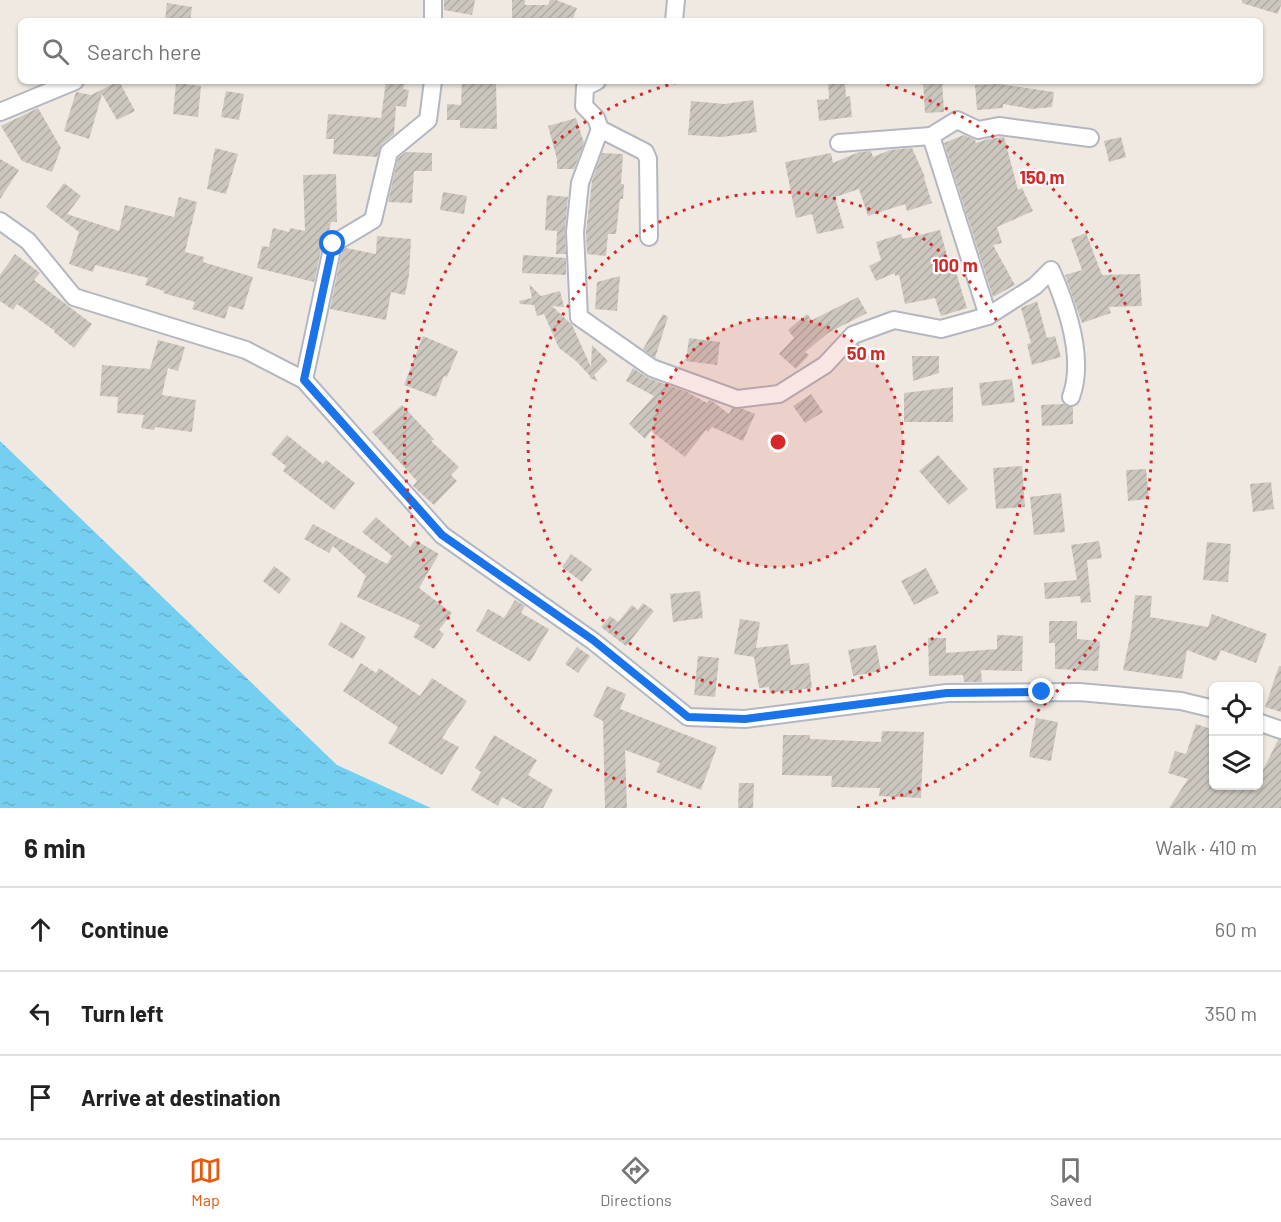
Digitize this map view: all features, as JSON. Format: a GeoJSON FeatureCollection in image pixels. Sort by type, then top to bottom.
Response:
{"type":"FeatureCollection","features":[{"type":"Feature","properties":{"kind":"street"},"geometry":{"type":"LineString","coordinates":[[433,0],[433,18]]}},
{"type":"Feature","properties":{"kind":"street"},"geometry":{"type":"LineString","coordinates":[[675,18],[676,0]]}},
{"type":"Feature","properties":{"kind":"street"},"geometry":{"type":"LineString","coordinates":[[0,112],[68,84]]}},
{"type":"Feature","properties":{"kind":"street"},"geometry":{"type":"LineString","coordinates":[[304,380],[333,244],[373,220],[389,152],[429,120],[433,84]]}},
{"type":"Feature","properties":{"kind":"street"},"geometry":{"type":"LineString","coordinates":[[591,84],[585,87],[584,106],[596,118],[600,129],[580,183],[575,232],[579,317],[652,369],[737,399],[779,394],[825,365],[853,335],[894,320],[941,329],[988,316],[1035,286],[1051,270],[1063,298],[1072,329],[1077,382],[1071,398]]}},
{"type":"Feature","properties":{"kind":"street"},"geometry":{"type":"LineString","coordinates":[[839,143],[931,136],[957,120],[978,130],[999,126],[1090,138]]}},
{"type":"Feature","properties":{"kind":"street"},"geometry":{"type":"LineString","coordinates":[[600,129],[645,152],[648,159],[649,237]]}},
{"type":"Feature","properties":{"kind":"street"},"geometry":{"type":"LineString","coordinates":[[931,136],[988,316]]}},
{"type":"Feature","properties":{"kind":"street"},"geometry":{"type":"LineString","coordinates":[[0,221],[28,241],[74,297],[246,350],[304,380],[442,535],[593,640],[688,717],[745,719],[947,693],[1079,692],[1181,701],[1209,708]]}},
{"type":"Feature","properties":{"kind":"street"},"geometry":{"type":"LineString","coordinates":[[1263,724],[1281,730]]}},
{"type":"Feature","properties":{"kind":"water"},"geometry":{"type":"Polygon","coordinates":[[[0,441],[337,765],[431,808],[0,808],[0,441]]]}},
{"type":"Feature","properties":{"kind":"building"},"geometry":{"type":"Polygon","coordinates":[[[444,0],[475,0],[472,15],[444,10],[444,0]]]}},
{"type":"Feature","properties":{"kind":"building"},"geometry":{"type":"Polygon","coordinates":[[[512,0],[525,0],[525,5],[548,5],[550,0],[556,0],[577,8],[573,18],[512,18],[512,0]]]}},
{"type":"Feature","properties":{"kind":"building"},"geometry":{"type":"Polygon","coordinates":[[[1242,0],[1281,0],[1281,5],[1278,14],[1242,3],[1242,0]]]}},
{"type":"Feature","properties":{"kind":"building"},"geometry":{"type":"Polygon","coordinates":[[[167,3],[192,7],[190,18],[165,18],[167,3]]]}},
{"type":"Feature","properties":{"kind":"building"},"geometry":{"type":"Polygon","coordinates":[[[113,84],[121,84],[135,111],[117,120],[102,94],[89,139],[64,131],[76,92],[91,95],[113,84]]]}},
{"type":"Feature","properties":{"kind":"building"},"geometry":{"type":"Polygon","coordinates":[[[176,84],[201,86],[198,117],[173,114],[176,84]]]}},
{"type":"Feature","properties":{"kind":"building"},"geometry":{"type":"Polygon","coordinates":[[[386,84],[404,84],[403,89],[409,90],[406,107],[396,106],[394,134],[382,144],[377,157],[333,154],[334,139],[326,139],[328,114],[381,118],[386,84]]]}},
{"type":"Feature","properties":{"kind":"building"},"geometry":{"type":"Polygon","coordinates":[[[462,84],[496,84],[497,129],[460,128],[460,120],[447,120],[447,104],[461,105],[462,84]]]}},
{"type":"Feature","properties":{"kind":"building"},"geometry":{"type":"Polygon","coordinates":[[[828,84],[845,84],[846,97],[850,96],[852,117],[819,121],[817,100],[829,99],[828,84]]]}},
{"type":"Feature","properties":{"kind":"building"},"geometry":{"type":"Polygon","coordinates":[[[923,84],[942,84],[944,112],[925,113],[923,84]]]}},
{"type":"Feature","properties":{"kind":"building"},"geometry":{"type":"Polygon","coordinates":[[[999,84],[1054,92],[1052,107],[1032,109],[1003,104],[1003,108],[977,110],[975,85],[999,84]]]}},
{"type":"Feature","properties":{"kind":"building"},"geometry":{"type":"Polygon","coordinates":[[[226,91],[244,94],[239,120],[221,117],[226,91]]]}},
{"type":"Feature","properties":{"kind":"building"},"geometry":{"type":"Polygon","coordinates":[[[753,100],[757,132],[722,137],[688,135],[691,101],[724,104],[753,100]]]}},
{"type":"Feature","properties":{"kind":"building"},"geometry":{"type":"Polygon","coordinates":[[[38,108],[61,148],[52,172],[22,161],[1,126],[38,108]]]}},
{"type":"Feature","properties":{"kind":"building"},"geometry":{"type":"Polygon","coordinates":[[[576,118],[584,143],[574,169],[557,169],[557,159],[548,126],[576,118]]]}},
{"type":"Feature","properties":{"kind":"building"},"geometry":{"type":"Polygon","coordinates":[[[964,135],[975,140],[976,143],[1004,137],[1018,190],[1022,188],[1033,211],[997,227],[1002,243],[993,245],[1015,285],[993,297],[944,143],[964,135]]]}},
{"type":"Feature","properties":{"kind":"building"},"geometry":{"type":"Polygon","coordinates":[[[1121,137],[1126,157],[1109,162],[1104,141],[1121,137]]]}},
{"type":"Feature","properties":{"kind":"building"},"geometry":{"type":"Polygon","coordinates":[[[215,148],[238,154],[226,194],[207,189],[215,148]]]}},
{"type":"Feature","properties":{"kind":"building"},"geometry":{"type":"Polygon","coordinates":[[[912,148],[925,177],[932,203],[907,211],[905,204],[868,216],[859,189],[835,197],[844,228],[817,234],[812,214],[796,218],[785,162],[831,153],[833,163],[859,152],[871,151],[873,157],[890,150],[912,148]]]}},
{"type":"Feature","properties":{"kind":"building"},"geometry":{"type":"Polygon","coordinates":[[[406,152],[432,153],[432,171],[414,171],[412,203],[388,202],[398,158],[406,152]]]}},
{"type":"Feature","properties":{"kind":"building"},"geometry":{"type":"Polygon","coordinates":[[[602,153],[623,154],[621,184],[624,184],[623,199],[620,199],[616,234],[608,234],[606,256],[587,254],[586,232],[592,181],[602,153]]]}},
{"type":"Feature","properties":{"kind":"building"},"geometry":{"type":"Polygon","coordinates":[[[0,159],[19,170],[0,199],[0,159]]]}},
{"type":"Feature","properties":{"kind":"building"},"geometry":{"type":"Polygon","coordinates":[[[336,174],[337,222],[331,222],[328,235],[323,241],[314,282],[257,268],[262,246],[269,247],[273,228],[289,232],[290,228],[305,231],[303,175],[336,174]]]}},
{"type":"Feature","properties":{"kind":"building"},"geometry":{"type":"Polygon","coordinates":[[[64,183],[81,196],[67,214],[119,231],[125,205],[174,217],[179,197],[197,202],[185,252],[204,257],[203,262],[253,277],[243,310],[229,306],[225,319],[192,309],[195,302],[145,285],[148,278],[95,265],[93,272],[69,264],[79,232],[46,207],[64,183]]]}},
{"type":"Feature","properties":{"kind":"building"},"geometry":{"type":"Polygon","coordinates":[[[443,192],[467,196],[464,214],[440,210],[443,192]]]}},
{"type":"Feature","properties":{"kind":"building"},"geometry":{"type":"Polygon","coordinates":[[[547,195],[568,197],[565,231],[566,254],[556,254],[557,231],[545,230],[547,195]]]}},
{"type":"Feature","properties":{"kind":"building"},"geometry":{"type":"Polygon","coordinates":[[[940,230],[951,270],[955,269],[967,308],[941,316],[935,298],[905,304],[899,275],[895,276],[895,273],[876,281],[869,266],[881,260],[876,242],[901,234],[903,239],[940,230]]]}},
{"type":"Feature","properties":{"kind":"building"},"geometry":{"type":"Polygon","coordinates":[[[1086,233],[1102,275],[1140,274],[1142,306],[1109,307],[1111,313],[1082,323],[1065,275],[1082,270],[1071,239],[1086,233]]]}},
{"type":"Feature","properties":{"kind":"building"},"geometry":{"type":"Polygon","coordinates":[[[377,236],[411,239],[409,275],[405,295],[391,292],[386,320],[330,309],[342,251],[346,248],[376,254],[377,236]]]}},
{"type":"Feature","properties":{"kind":"building"},"geometry":{"type":"Polygon","coordinates":[[[15,254],[40,273],[34,280],[92,324],[74,348],[55,331],[17,304],[13,310],[0,301],[0,275],[15,254]]]}},
{"type":"Feature","properties":{"kind":"building"},"geometry":{"type":"Polygon","coordinates":[[[523,255],[566,258],[566,275],[522,273],[523,255]]]}},
{"type":"Feature","properties":{"kind":"building"},"geometry":{"type":"Polygon","coordinates":[[[620,276],[617,311],[595,309],[597,282],[620,276]]]}},
{"type":"Feature","properties":{"kind":"building"},"geometry":{"type":"Polygon","coordinates":[[[529,284],[541,296],[560,291],[564,307],[552,306],[572,325],[591,367],[592,345],[608,361],[594,375],[598,382],[590,379],[590,376],[576,361],[559,348],[544,314],[537,316],[534,305],[520,304],[519,301],[532,298],[529,284]]]}},
{"type":"Feature","properties":{"kind":"building"},"geometry":{"type":"Polygon","coordinates":[[[858,297],[867,313],[828,333],[805,352],[809,355],[796,369],[779,354],[794,338],[788,330],[807,314],[812,320],[858,297]]]}},
{"type":"Feature","properties":{"kind":"building"},"geometry":{"type":"Polygon","coordinates":[[[1037,301],[1047,338],[1055,336],[1061,357],[1032,365],[1027,344],[1031,343],[1021,308],[1037,301]]]}},
{"type":"Feature","properties":{"kind":"building"},"geometry":{"type":"Polygon","coordinates":[[[663,314],[668,317],[655,358],[643,349],[663,314]]]}},
{"type":"Feature","properties":{"kind":"building"},"geometry":{"type":"Polygon","coordinates":[[[423,336],[458,351],[447,377],[444,376],[436,397],[404,385],[423,336]]]}},
{"type":"Feature","properties":{"kind":"building"},"geometry":{"type":"Polygon","coordinates":[[[689,338],[720,342],[717,365],[686,361],[689,338]]]}},
{"type":"Feature","properties":{"kind":"building"},"geometry":{"type":"Polygon","coordinates":[[[158,340],[185,347],[178,371],[168,368],[162,395],[196,400],[192,432],[155,427],[154,430],[141,428],[144,415],[117,413],[118,397],[100,396],[102,365],[150,369],[158,340]]]}},
{"type":"Feature","properties":{"kind":"building"},"geometry":{"type":"Polygon","coordinates":[[[912,356],[939,356],[939,373],[913,381],[912,356]]]}},
{"type":"Feature","properties":{"kind":"building"},"geometry":{"type":"Polygon","coordinates":[[[633,368],[648,378],[687,392],[707,403],[709,400],[712,401],[729,414],[732,408],[743,409],[755,414],[743,441],[712,427],[708,432],[706,430],[685,457],[651,431],[645,439],[629,424],[654,396],[626,381],[633,368]]]}},
{"type":"Feature","properties":{"kind":"building"},"geometry":{"type":"Polygon","coordinates":[[[1012,379],[1015,402],[982,406],[979,383],[1012,379]]]}},
{"type":"Feature","properties":{"kind":"building"},"geometry":{"type":"Polygon","coordinates":[[[953,387],[953,422],[904,422],[904,393],[953,387]]]}},
{"type":"Feature","properties":{"kind":"building"},"geometry":{"type":"Polygon","coordinates":[[[811,394],[823,412],[805,423],[793,406],[811,394]]]}},
{"type":"Feature","properties":{"kind":"building"},"geometry":{"type":"Polygon","coordinates":[[[1063,404],[1073,407],[1073,424],[1042,426],[1041,405],[1063,404]]]}},
{"type":"Feature","properties":{"kind":"building"},"geometry":{"type":"Polygon","coordinates":[[[402,405],[434,439],[431,441],[459,467],[451,475],[457,481],[434,505],[413,486],[417,481],[372,432],[402,405]]]}},
{"type":"Feature","properties":{"kind":"building"},"geometry":{"type":"Polygon","coordinates":[[[287,435],[323,464],[326,460],[355,483],[334,510],[283,471],[286,466],[271,454],[287,435]]]}},
{"type":"Feature","properties":{"kind":"building"},"geometry":{"type":"Polygon","coordinates":[[[938,455],[968,489],[949,505],[919,471],[938,455]]]}},
{"type":"Feature","properties":{"kind":"building"},"geometry":{"type":"Polygon","coordinates":[[[1022,466],[1025,507],[996,509],[993,468],[1022,466]]]}},
{"type":"Feature","properties":{"kind":"building"},"geometry":{"type":"Polygon","coordinates":[[[1146,469],[1149,499],[1128,501],[1126,470],[1146,469]]]}},
{"type":"Feature","properties":{"kind":"building"},"geometry":{"type":"Polygon","coordinates":[[[1271,482],[1274,509],[1253,512],[1250,484],[1271,482]]]}},
{"type":"Feature","properties":{"kind":"building"},"geometry":{"type":"Polygon","coordinates":[[[1061,493],[1065,532],[1034,535],[1030,497],[1061,493]]]}},
{"type":"Feature","properties":{"kind":"building"},"geometry":{"type":"Polygon","coordinates":[[[376,517],[410,547],[415,540],[439,554],[419,588],[452,613],[439,630],[444,634],[434,649],[413,637],[420,625],[357,597],[366,576],[333,546],[329,553],[304,539],[313,524],[387,564],[392,556],[362,532],[376,517]]]}},
{"type":"Feature","properties":{"kind":"building"},"geometry":{"type":"Polygon","coordinates":[[[1099,541],[1102,558],[1087,560],[1091,602],[1081,603],[1080,596],[1045,599],[1044,583],[1077,580],[1071,545],[1099,541]]]}},
{"type":"Feature","properties":{"kind":"building"},"geometry":{"type":"Polygon","coordinates":[[[1207,542],[1231,544],[1228,582],[1203,580],[1207,542]]]}},
{"type":"Feature","properties":{"kind":"building"},"geometry":{"type":"Polygon","coordinates":[[[571,554],[592,569],[582,582],[562,567],[571,554]]]}},
{"type":"Feature","properties":{"kind":"building"},"geometry":{"type":"Polygon","coordinates":[[[274,566],[291,579],[279,594],[263,581],[274,566]]]}},
{"type":"Feature","properties":{"kind":"building"},"geometry":{"type":"Polygon","coordinates":[[[926,568],[939,593],[914,605],[901,581],[926,568]]]}},
{"type":"Feature","properties":{"kind":"building"},"geometry":{"type":"Polygon","coordinates":[[[700,591],[703,618],[673,622],[670,594],[700,591]]]}},
{"type":"Feature","properties":{"kind":"building"},"geometry":{"type":"Polygon","coordinates":[[[1135,595],[1152,596],[1150,617],[1208,627],[1212,614],[1267,634],[1256,663],[1221,650],[1216,661],[1187,650],[1182,679],[1123,670],[1131,632],[1135,595]]]}},
{"type":"Feature","properties":{"kind":"building"},"geometry":{"type":"Polygon","coordinates":[[[515,600],[525,606],[521,613],[549,629],[530,662],[476,631],[488,609],[504,618],[515,600]]]}},
{"type":"Feature","properties":{"kind":"building"},"geometry":{"type":"Polygon","coordinates":[[[643,603],[654,611],[626,646],[601,627],[610,616],[618,622],[632,605],[638,610],[643,603]]]}},
{"type":"Feature","properties":{"kind":"building"},"geometry":{"type":"Polygon","coordinates":[[[740,619],[760,622],[756,648],[788,644],[791,665],[809,663],[812,688],[770,693],[769,687],[759,688],[754,657],[734,654],[740,619]]]}},
{"type":"Feature","properties":{"kind":"building"},"geometry":{"type":"Polygon","coordinates":[[[1049,621],[1077,621],[1077,639],[1100,641],[1098,671],[1055,669],[1055,643],[1049,643],[1049,621]]]}},
{"type":"Feature","properties":{"kind":"building"},"geometry":{"type":"Polygon","coordinates":[[[341,622],[366,637],[353,659],[328,645],[341,622]]]}},
{"type":"Feature","properties":{"kind":"building"},"geometry":{"type":"Polygon","coordinates":[[[997,635],[1023,636],[1022,671],[981,670],[982,682],[964,682],[963,675],[929,676],[928,638],[946,638],[946,653],[997,649],[997,635]]]}},
{"type":"Feature","properties":{"kind":"building"},"geometry":{"type":"Polygon","coordinates":[[[876,645],[881,671],[853,676],[848,650],[876,645]]]}},
{"type":"Feature","properties":{"kind":"building"},"geometry":{"type":"Polygon","coordinates":[[[577,647],[590,656],[578,673],[565,664],[577,647]]]}},
{"type":"Feature","properties":{"kind":"building"},"geometry":{"type":"Polygon","coordinates":[[[698,656],[719,658],[715,697],[694,695],[698,656]]]}},
{"type":"Feature","properties":{"kind":"building"},"geometry":{"type":"Polygon","coordinates":[[[361,663],[376,673],[379,668],[420,696],[432,678],[467,701],[442,738],[459,747],[442,775],[388,743],[398,727],[343,691],[361,663]]]}},
{"type":"Feature","properties":{"kind":"building"},"geometry":{"type":"Polygon","coordinates":[[[1279,666],[1281,666],[1281,712],[1265,707],[1279,666]]]}},
{"type":"Feature","properties":{"kind":"building"},"geometry":{"type":"Polygon","coordinates":[[[607,686],[626,694],[620,709],[717,747],[701,790],[656,772],[660,763],[625,750],[627,808],[605,808],[603,721],[593,716],[607,686]]]}},
{"type":"Feature","properties":{"kind":"building"},"geometry":{"type":"Polygon","coordinates":[[[1036,718],[1058,722],[1051,761],[1029,757],[1036,718]]]}},
{"type":"Feature","properties":{"kind":"building"},"geometry":{"type":"Polygon","coordinates":[[[1196,724],[1209,728],[1209,790],[1263,790],[1263,770],[1278,740],[1281,740],[1281,808],[1169,808],[1188,779],[1168,773],[1175,751],[1186,754],[1196,724]]]}},
{"type":"Feature","properties":{"kind":"building"},"geometry":{"type":"Polygon","coordinates":[[[882,731],[924,732],[921,798],[879,796],[880,788],[831,787],[832,776],[782,775],[783,735],[810,735],[810,739],[881,742],[882,731]]]}},
{"type":"Feature","properties":{"kind":"building"},"geometry":{"type":"Polygon","coordinates":[[[494,735],[537,760],[528,775],[553,790],[543,808],[522,808],[502,797],[498,806],[471,790],[481,772],[475,768],[494,735]]]}},
{"type":"Feature","properties":{"kind":"building"},"geometry":{"type":"Polygon","coordinates":[[[739,783],[754,783],[753,808],[738,808],[739,783]]]}},
{"type":"Feature","properties":{"kind":"route"},"geometry":{"type":"LineString","coordinates":[[333,244],[304,380],[442,535],[593,640],[688,717],[745,719],[947,693],[1042,692]]}}]}
